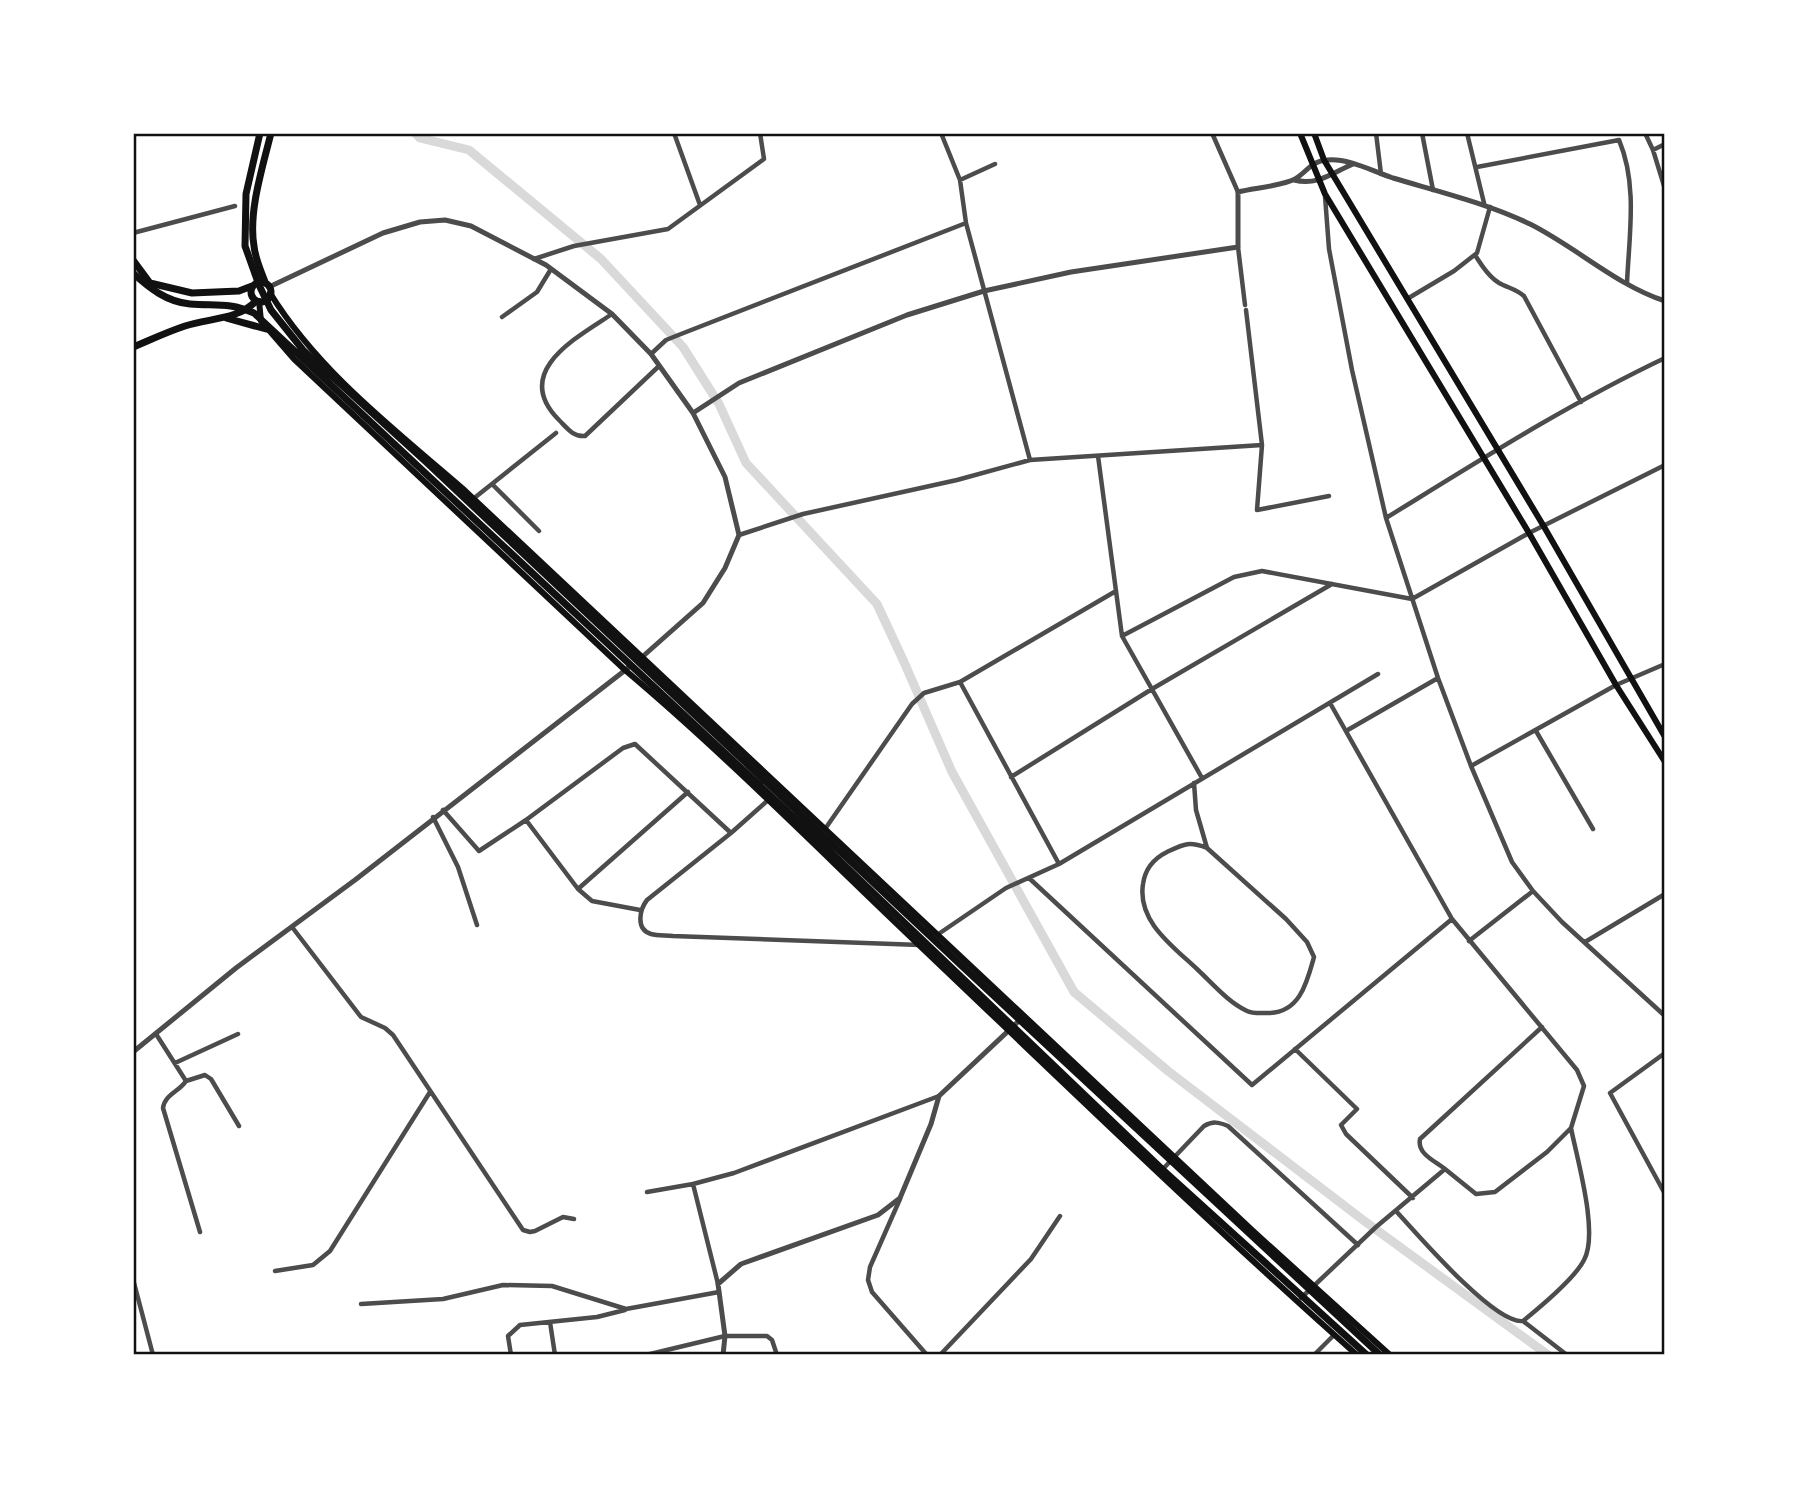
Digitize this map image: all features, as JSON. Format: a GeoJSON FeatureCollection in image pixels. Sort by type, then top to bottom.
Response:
{"type":"FeatureCollection","features":[{"type":"Feature","properties":{"kind":"main road"},"geometry":{"type":"LineString","coordinates":[[271,133],[259,184],[253,246],[268,288],[306,345],[1390,1355]]}},
{"type":"Feature","properties":{"kind":"main road"},"geometry":{"type":"LineString","coordinates":[[1300,133],[1325,194],[1529,533],[1616,685],[1665,762]]}},
{"type":"Feature","properties":{"kind":"main road"},"geometry":{"type":"LineString","coordinates":[[1314,133],[1324,160],[1543,525],[1665,737]]}},
{"type":"Feature","properties":{"kind":"main road"},"geometry":{"type":"LineString","coordinates":[[259,135],[246,194],[245,246],[258,285],[271,310],[303,350],[1380,1355]]}},
{"type":"Feature","properties":{"kind":"main road"},"geometry":{"type":"LineString","coordinates":[[133,260],[150,283],[192,293],[239,291],[258,282],[268,288]]}},
{"type":"Feature","properties":{"kind":"main road"},"geometry":{"type":"LineString","coordinates":[[133,273],[155,292],[170,299],[187,304],[236,305],[254,313],[819,841],[1163,1170],[1367,1355]]}},
{"type":"Feature","properties":{"kind":"main road"},"geometry":{"type":"LineString","coordinates":[[252,286],[251,292],[258,301],[261,321],[294,359],[813,843],[1159,1174],[1357,1355]]}},
{"type":"Feature","properties":{"kind":"main road"},"geometry":{"type":"LineString","coordinates":[[133,346],[184,326],[248,309],[258,301],[268,299],[268,288]]}},
{"type":"Feature","properties":{"kind":"main road"},"geometry":{"type":"LineString","coordinates":[[222,318],[241,320],[266,328]]}},
{"type":"Feature","properties":{"kind":"street"},"geometry":{"type":"LineString","coordinates":[[674,133],[700,205]]}},
{"type":"Feature","properties":{"kind":"street"},"geometry":{"type":"LineString","coordinates":[[534,259],[574,246],[668,229],[764,159],[760,133]]}},
{"type":"Feature","properties":{"kind":"street"},"geometry":{"type":"LineString","coordinates":[[941,133],[960,180],[966,223],[1030,460]]}},
{"type":"Feature","properties":{"kind":"street"},"geometry":{"type":"LineString","coordinates":[[1212,133],[1238,192],[1238,247],[1262,445],[1258,510],[1329,496]]}},
{"type":"Feature","properties":{"kind":"street"},"geometry":{"type":"LineString","coordinates":[[1376,133],[1381,174]]}},
{"type":"Feature","properties":{"kind":"street"},"geometry":{"type":"LineString","coordinates":[[1422,133],[1433,190]]}},
{"type":"Feature","properties":{"kind":"street"},"geometry":{"type":"LineString","coordinates":[[1406,299],[1454,271],[1477,253],[1487,205],[1467,133]]}},
{"type":"Feature","properties":{"kind":"street"},"geometry":{"type":"LineString","coordinates":[[1645,133],[1665,189]]}},
{"type":"Feature","properties":{"kind":"street"},"geometry":{"type":"LineString","coordinates":[[1476,167],[1619,140],[1631,177],[1627,283]]}},
{"type":"Feature","properties":{"kind":"street"},"geometry":{"type":"LineString","coordinates":[[1653,150],[1665,144]]}},
{"type":"Feature","properties":{"kind":"street"},"geometry":{"type":"LineString","coordinates":[[1294,180],[1311,164],[1339,159],[1487,205],[1532,225],[1627,283],[1665,301]]}},
{"type":"Feature","properties":{"kind":"street"},"geometry":{"type":"LineString","coordinates":[[960,180],[995,164]]}},
{"type":"Feature","properties":{"kind":"street"},"geometry":{"type":"LineString","coordinates":[[1238,192],[1294,180],[1318,181],[1354,164]]}},
{"type":"Feature","properties":{"kind":"street"},"geometry":{"type":"LineString","coordinates":[[1325,194],[1329,249],[1349,357],[1387,518],[1438,678],[1471,766],[1511,862],[1533,891],[1562,922],[1665,1016]]}},
{"type":"Feature","properties":{"kind":"street"},"geometry":{"type":"LineString","coordinates":[[133,233],[235,206]]}},
{"type":"Feature","properties":{"kind":"street"},"geometry":{"type":"LineString","coordinates":[[133,1052],[236,968],[641,658],[703,603],[725,568],[739,535],[725,477],[693,413],[651,354],[612,314],[534,259],[471,226],[445,220],[420,222],[383,233],[268,288]]}},
{"type":"Feature","properties":{"kind":"street"},"geometry":{"type":"LineString","coordinates":[[651,354],[666,340],[966,223]]}},
{"type":"Feature","properties":{"kind":"street"},"geometry":{"type":"LineString","coordinates":[[693,413],[740,383],[907,315],[984,291],[1071,272],[1238,247]]}},
{"type":"Feature","properties":{"kind":"street"},"geometry":{"type":"LineString","coordinates":[[1475,255],[1484,269],[1502,285],[1516,289],[1524,296],[1581,402]]}},
{"type":"Feature","properties":{"kind":"street"},"geometry":{"type":"LineString","coordinates":[[502,317],[537,292],[551,269]]}},
{"type":"Feature","properties":{"kind":"street"},"geometry":{"type":"LineString","coordinates":[[612,314],[549,362],[543,373],[542,385],[546,403],[554,415],[573,434],[585,436],[659,366]]}},
{"type":"Feature","properties":{"kind":"street"},"geometry":{"type":"LineString","coordinates":[[1387,518],[1615,382],[1665,358]]}},
{"type":"Feature","properties":{"kind":"street"},"geometry":{"type":"LineString","coordinates":[[473,499],[556,433]]}},
{"type":"Feature","properties":{"kind":"street"},"geometry":{"type":"LineString","coordinates":[[739,535],[803,514],[957,480],[1030,460],[1262,445]]}},
{"type":"Feature","properties":{"kind":"street"},"geometry":{"type":"LineString","coordinates":[[1098,456],[1122,636],[1202,778]]}},
{"type":"Feature","properties":{"kind":"street"},"geometry":{"type":"LineString","coordinates":[[1122,636],[1246,573],[1262,571],[1412,599],[1543,525],[1665,465]]}},
{"type":"Feature","properties":{"kind":"street"},"geometry":{"type":"LineString","coordinates":[[492,484],[539,531]]}},
{"type":"Feature","properties":{"kind":"street"},"geometry":{"type":"LineString","coordinates":[[1011,776],[1152,689],[1333,584]]}},
{"type":"Feature","properties":{"kind":"street"},"geometry":{"type":"LineString","coordinates":[[813,843],[912,704],[924,694],[960,682],[1116,590]]}},
{"type":"Feature","properties":{"kind":"street"},"geometry":{"type":"LineString","coordinates":[[1471,766],[1616,685],[1665,664]]}},
{"type":"Feature","properties":{"kind":"street"},"geometry":{"type":"LineString","coordinates":[[767,801],[647,900],[640,910],[642,926],[649,933],[920,946],[1006,888],[1059,864],[1378,674]]}},
{"type":"Feature","properties":{"kind":"street"},"geometry":{"type":"LineString","coordinates":[[1346,732],[1438,678]]}},
{"type":"Feature","properties":{"kind":"street"},"geometry":{"type":"LineString","coordinates":[[960,682],[1059,864]]}},
{"type":"Feature","properties":{"kind":"street"},"geometry":{"type":"LineString","coordinates":[[1330,703],[1452,919],[1469,941],[1542,1027],[1577,1070],[1584,1086],[1571,1128],[1548,1152],[1495,1192],[1476,1194],[1421,1151],[1419,1145],[1423,1134],[1542,1027]]}},
{"type":"Feature","properties":{"kind":"street"},"geometry":{"type":"LineString","coordinates":[[1536,731],[1593,829]]}},
{"type":"Feature","properties":{"kind":"street"},"geometry":{"type":"LineString","coordinates":[[442,810],[479,851],[629,745],[640,746],[731,833]]}},
{"type":"Feature","properties":{"kind":"street"},"geometry":{"type":"LineString","coordinates":[[1194,783],[1196,810],[1207,848],[1286,919],[1307,942],[1314,957],[1306,987],[1295,1003],[1278,1013],[1250,1013],[1234,1004],[1163,936],[1147,917],[1141,893],[1144,871],[1160,855],[1179,846],[1193,842],[1207,848]]}},
{"type":"Feature","properties":{"kind":"street"},"geometry":{"type":"LineString","coordinates":[[578,889],[688,792]]}},
{"type":"Feature","properties":{"kind":"street"},"geometry":{"type":"LineString","coordinates":[[433,817],[458,867],[477,925]]}},
{"type":"Feature","properties":{"kind":"street"},"geometry":{"type":"LineString","coordinates":[[526,820],[578,889],[592,901],[640,910]]}},
{"type":"Feature","properties":{"kind":"street"},"geometry":{"type":"LineString","coordinates":[[1029,878],[1252,1085],[1452,919]]}},
{"type":"Feature","properties":{"kind":"street"},"geometry":{"type":"LineString","coordinates":[[1469,941],[1533,891]]}},
{"type":"Feature","properties":{"kind":"street"},"geometry":{"type":"LineString","coordinates":[[1585,942],[1665,894]]}},
{"type":"Feature","properties":{"kind":"street"},"geometry":{"type":"LineString","coordinates":[[292,927],[361,1017],[393,1035],[523,1230],[530,1232],[563,1217],[574,1219]]}},
{"type":"Feature","properties":{"kind":"street"},"geometry":{"type":"LineString","coordinates":[[646,1192],[693,1185],[734,1172],[939,1096],[1025,1015]]}},
{"type":"Feature","properties":{"kind":"street"},"geometry":{"type":"LineString","coordinates":[[156,1034],[186,1081]]}},
{"type":"Feature","properties":{"kind":"street"},"geometry":{"type":"LineString","coordinates":[[175,1063],[238,1034]]}},
{"type":"Feature","properties":{"kind":"street"},"geometry":{"type":"LineString","coordinates":[[1295,1049],[1357,1109],[1341,1125],[1346,1133],[1413,1198]]}},
{"type":"Feature","properties":{"kind":"street"},"geometry":{"type":"LineString","coordinates":[[1665,1053],[1610,1093],[1665,1194]]}},
{"type":"Feature","properties":{"kind":"street"},"geometry":{"type":"LineString","coordinates":[[200,1232],[163,1108],[167,1098],[186,1081],[205,1075],[211,1079],[239,1126]]}},
{"type":"Feature","properties":{"kind":"street"},"geometry":{"type":"LineString","coordinates":[[275,1271],[313,1265],[331,1251],[430,1092]]}},
{"type":"Feature","properties":{"kind":"street"},"geometry":{"type":"LineString","coordinates":[[927,1355],[873,1292],[868,1280],[870,1267],[931,1124],[939,1096]]}},
{"type":"Feature","properties":{"kind":"street"},"geometry":{"type":"LineString","coordinates":[[1159,1174],[1204,1126],[1212,1122],[1228,1126],[1359,1245]]}},
{"type":"Feature","properties":{"kind":"street"},"geometry":{"type":"LineString","coordinates":[[1396,1211],[1473,1292],[1508,1318],[1516,1322],[1522,1321],[1563,1284],[1583,1263],[1587,1253],[1589,1226],[1571,1128]]}},
{"type":"Feature","properties":{"kind":"street"},"geometry":{"type":"LineString","coordinates":[[1297,1301],[1374,1229],[1445,1169]]}},
{"type":"Feature","properties":{"kind":"street"},"geometry":{"type":"LineString","coordinates":[[693,1185],[718,1284],[726,1336],[723,1355]]}},
{"type":"Feature","properties":{"kind":"street"},"geometry":{"type":"LineString","coordinates":[[718,1284],[741,1264],[878,1215],[900,1198]]}},
{"type":"Feature","properties":{"kind":"street"},"geometry":{"type":"LineString","coordinates":[[940,1355],[1031,1259],[1060,1216]]}},
{"type":"Feature","properties":{"kind":"street"},"geometry":{"type":"LineString","coordinates":[[133,1279],[153,1355]]}},
{"type":"Feature","properties":{"kind":"street"},"geometry":{"type":"LineString","coordinates":[[361,1304],[443,1299],[503,1285],[552,1286],[626,1309]]}},
{"type":"Feature","properties":{"kind":"street"},"geometry":{"type":"LineString","coordinates":[[511,1355],[508,1336],[520,1325],[597,1317],[719,1292]]}},
{"type":"Feature","properties":{"kind":"street"},"geometry":{"type":"LineString","coordinates":[[1522,1321],[1567,1355]]}},
{"type":"Feature","properties":{"kind":"street"},"geometry":{"type":"LineString","coordinates":[[550,1322],[555,1355]]}},
{"type":"Feature","properties":{"kind":"street"},"geometry":{"type":"LineString","coordinates":[[1314,1355],[1334,1335]]}},
{"type":"Feature","properties":{"kind":"street"},"geometry":{"type":"LineString","coordinates":[[646,1355],[726,1336],[767,1336],[772,1340],[777,1355]]}},
{"type":"Feature","properties":{"kind":"waterway"},"geometry":{"type":"LineString","coordinates":[[415,133],[420,138],[469,150],[601,259],[683,347],[719,404],[746,463],[877,604],[952,772],[1074,992],[1168,1071],[1363,1220],[1548,1355]]}}]}
